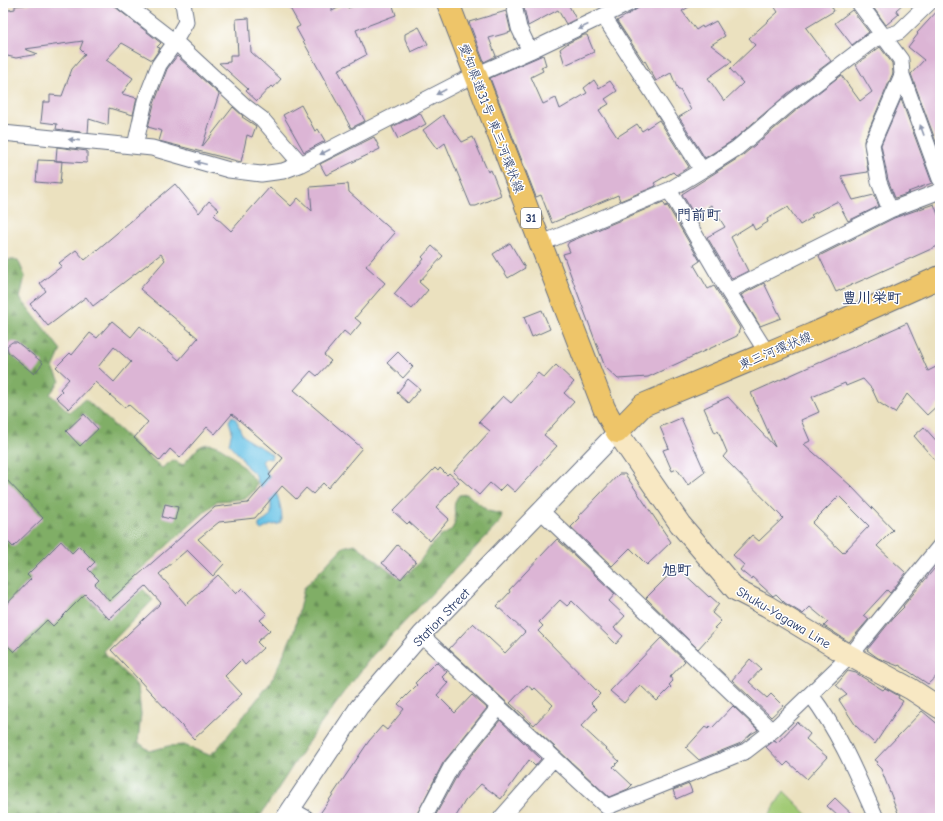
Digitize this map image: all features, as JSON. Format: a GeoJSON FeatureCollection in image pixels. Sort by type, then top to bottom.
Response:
{"type":"FeatureCollection","features":[{"type":"Feature","properties":{"kind":"main road","name":"愛知県道31号 東三河環状線"},"geometry":{"type":"LineString","coordinates":[[448,3],[604,408],[617,432]]}},
{"type":"Feature","properties":{"kind":"main road","name":"東三河環状線"},"geometry":{"type":"LineString","coordinates":[[617,432],[643,405],[767,353],[940,277]]}},
{"type":"Feature","properties":{"kind":"main road","name":"Shuku-Yagawa Line"},"geometry":{"type":"LineString","coordinates":[[617,432],[680,524],[736,590],[767,606],[850,656],[911,689],[940,708]]}},
{"type":"Feature","properties":{"kind":"street"},"geometry":{"type":"LineString","coordinates":[[124,3],[175,42],[246,107],[262,119],[301,164]]}},
{"type":"Feature","properties":{"kind":"street"},"geometry":{"type":"LineString","coordinates":[[135,146],[145,101],[156,72],[186,22],[183,3]]}},
{"type":"Feature","properties":{"kind":"street"},"geometry":{"type":"LineString","coordinates":[[859,3],[901,60],[902,75],[940,180]]}},
{"type":"Feature","properties":{"kind":"street"},"geometry":{"type":"LineString","coordinates":[[540,244],[669,190],[702,170],[737,148],[794,101],[873,40],[899,32],[929,3]]}},
{"type":"Feature","properties":{"kind":"street"},"geometry":{"type":"LineString","coordinates":[[3,133],[152,148],[229,170],[261,174],[283,171],[301,164],[460,82],[604,17],[625,4]]}},
{"type":"Feature","properties":{"kind":"street"},"geometry":{"type":"LineString","coordinates":[[514,5],[519,28],[530,51]]}},
{"type":"Feature","properties":{"kind":"street"},"geometry":{"type":"LineString","coordinates":[[604,17],[702,170]]}},
{"type":"Feature","properties":{"kind":"street"},"geometry":{"type":"LineString","coordinates":[[890,210],[879,182],[872,144],[902,75]]}},
{"type":"Feature","properties":{"kind":"street"},"geometry":{"type":"LineString","coordinates":[[669,190],[728,291],[767,353]]}},
{"type":"Feature","properties":{"kind":"street"},"geometry":{"type":"LineString","coordinates":[[728,291],[890,210],[940,191]]}},
{"type":"Feature","properties":{"kind":"street","name":"Station Street"},"geometry":{"type":"LineString","coordinates":[[288,814],[359,707],[421,635],[617,432]]}},
{"type":"Feature","properties":{"kind":"street"},"geometry":{"type":"LineString","coordinates":[[541,511],[772,732]]}},
{"type":"Feature","properties":{"kind":"street"},"geometry":{"type":"LineString","coordinates":[[421,635],[607,808],[746,751],[772,732],[850,656],[940,546]]}},
{"type":"Feature","properties":{"kind":"street"},"geometry":{"type":"LineString","coordinates":[[811,695],[824,711],[849,756],[876,818]]}},
{"type":"Feature","properties":{"kind":"street"},"geometry":{"type":"LineString","coordinates":[[424,818],[451,767],[499,707]]}},
{"type":"Feature","properties":{"kind":"street"},"geometry":{"type":"LineString","coordinates":[[501,818],[553,759]]}},
{"type":"Feature","properties":{"kind":"street"},"geometry":{"type":"LineString","coordinates":[[288,814],[306,818]]}},
{"type":"Feature","properties":{"kind":"green space"},"geometry":{"type":"Polygon","coordinates":[[[3,260],[18,260],[25,276],[20,298],[61,350],[53,368],[60,381],[50,394],[69,412],[85,399],[162,468],[173,460],[183,465],[198,448],[206,444],[214,445],[222,449],[238,462],[257,483],[254,491],[245,499],[217,501],[132,577],[153,600],[103,651],[138,687],[141,714],[138,742],[150,751],[168,746],[184,745],[209,755],[217,749],[271,682],[294,631],[304,588],[343,547],[355,544],[394,574],[404,576],[414,569],[436,540],[452,529],[455,523],[454,508],[456,499],[459,495],[467,494],[488,511],[502,514],[501,521],[372,656],[314,733],[259,818],[3,818],[3,260]]]}},
{"type":"Feature","properties":{"kind":"green space"},"geometry":{"type":"Polygon","coordinates":[[[784,791],[811,818],[767,818],[784,791]]]}},
{"type":"Feature","properties":{"kind":"water"},"geometry":{"type":"Polygon","coordinates":[[[232,416],[236,419],[241,433],[246,438],[272,455],[271,459],[266,458],[262,461],[280,505],[282,520],[279,524],[271,525],[261,530],[259,528],[259,524],[267,519],[271,514],[271,503],[260,487],[255,474],[247,467],[241,457],[229,444],[232,431],[229,421],[232,416]]]}},
{"type":"Feature","properties":{"kind":"building"},"geometry":{"type":"Polygon","coordinates":[[[39,3],[110,3],[161,43],[157,47],[160,48],[152,60],[122,43],[106,60],[133,78],[122,94],[137,98],[133,115],[109,108],[108,125],[89,119],[88,133],[56,129],[57,124],[41,122],[43,102],[50,102],[50,95],[62,96],[72,69],[85,54],[80,49],[83,41],[25,49],[38,54],[16,58],[3,55],[3,11],[15,9],[15,6],[39,3]]]}},
{"type":"Feature","properties":{"kind":"building"},"geometry":{"type":"Polygon","coordinates":[[[287,3],[332,3],[332,11],[346,4],[348,8],[362,3],[392,3],[396,15],[356,30],[366,55],[338,70],[365,121],[351,128],[296,28],[300,26],[287,3]]]}},
{"type":"Feature","properties":{"kind":"building"},"geometry":{"type":"Polygon","coordinates":[[[534,3],[571,3],[568,4],[576,19],[566,24],[558,10],[528,26],[524,8],[534,3]]]}},
{"type":"Feature","properties":{"kind":"building"},"geometry":{"type":"Polygon","coordinates":[[[647,3],[696,3],[682,11],[696,30],[716,21],[725,36],[711,45],[732,61],[708,78],[724,101],[743,83],[730,69],[755,45],[749,38],[778,12],[772,3],[830,3],[834,11],[806,28],[831,61],[787,94],[732,141],[705,158],[679,117],[691,110],[680,90],[678,90],[671,73],[656,81],[645,61],[644,62],[617,21],[647,3]]]}},
{"type":"Feature","properties":{"kind":"building"},"geometry":{"type":"Polygon","coordinates":[[[870,3],[904,3],[896,10],[899,14],[886,25],[870,3]]]}},
{"type":"Feature","properties":{"kind":"building"},"geometry":{"type":"Polygon","coordinates":[[[940,8],[940,153],[911,74],[924,60],[908,47],[918,34],[917,33],[940,8]]]}},
{"type":"Feature","properties":{"kind":"building"},"geometry":{"type":"Polygon","coordinates":[[[852,10],[869,32],[852,45],[835,23],[852,10]]]}},
{"type":"Feature","properties":{"kind":"building"},"geometry":{"type":"Polygon","coordinates":[[[506,11],[511,32],[489,38],[496,56],[484,62],[469,22],[506,11]]]}},
{"type":"Feature","properties":{"kind":"building"},"geometry":{"type":"Polygon","coordinates":[[[249,18],[251,52],[281,79],[273,88],[271,86],[257,101],[246,91],[248,89],[219,63],[230,62],[230,55],[238,55],[236,19],[249,18]]]}},
{"type":"Feature","properties":{"kind":"building"},"geometry":{"type":"Polygon","coordinates":[[[419,27],[428,44],[411,52],[405,39],[405,34],[419,27]]]}},
{"type":"Feature","properties":{"kind":"building"},"geometry":{"type":"Polygon","coordinates":[[[584,35],[587,35],[594,52],[565,65],[560,49],[584,35]]]}},
{"type":"Feature","properties":{"kind":"building"},"geometry":{"type":"Polygon","coordinates":[[[880,47],[892,63],[893,73],[864,141],[868,172],[841,176],[853,200],[874,195],[879,206],[848,221],[838,202],[836,202],[811,215],[813,217],[800,225],[788,207],[767,219],[768,222],[755,230],[752,224],[731,237],[748,271],[732,279],[707,237],[725,227],[711,205],[695,216],[682,194],[743,155],[841,75],[860,101],[872,92],[856,65],[880,47]]]}},
{"type":"Feature","properties":{"kind":"building"},"geometry":{"type":"Polygon","coordinates":[[[543,55],[546,65],[541,67],[543,71],[531,77],[543,104],[556,98],[560,109],[587,93],[584,88],[594,80],[599,88],[610,81],[617,91],[605,99],[609,104],[599,110],[617,137],[637,124],[642,131],[659,120],[689,167],[676,175],[673,172],[654,183],[656,186],[620,201],[618,195],[552,223],[541,195],[536,197],[490,78],[543,55]]]}},
{"type":"Feature","properties":{"kind":"building"},"geometry":{"type":"Polygon","coordinates":[[[177,56],[219,94],[202,147],[233,107],[243,116],[242,117],[256,126],[252,137],[247,135],[241,162],[159,141],[162,131],[148,127],[154,104],[167,69],[177,56]]]}},
{"type":"Feature","properties":{"kind":"building"},"geometry":{"type":"Polygon","coordinates":[[[901,99],[932,183],[895,198],[888,180],[881,145],[901,99]]]}},
{"type":"Feature","properties":{"kind":"building"},"geometry":{"type":"Polygon","coordinates":[[[301,105],[315,131],[318,129],[325,141],[304,152],[283,115],[301,105]]]}},
{"type":"Feature","properties":{"kind":"building"},"geometry":{"type":"Polygon","coordinates":[[[420,113],[426,124],[398,139],[392,127],[420,113]]]}},
{"type":"Feature","properties":{"kind":"building"},"geometry":{"type":"Polygon","coordinates":[[[443,115],[462,142],[473,137],[488,172],[491,170],[501,195],[476,206],[471,206],[445,143],[437,149],[423,130],[443,115]]]}},
{"type":"Feature","properties":{"kind":"building"},"geometry":{"type":"Polygon","coordinates":[[[374,137],[380,149],[326,175],[320,164],[374,137]]]}},
{"type":"Feature","properties":{"kind":"building"},"geometry":{"type":"Polygon","coordinates":[[[57,147],[87,151],[87,163],[56,161],[57,147]]]}},
{"type":"Feature","properties":{"kind":"building"},"geometry":{"type":"Polygon","coordinates":[[[38,160],[62,161],[60,184],[36,182],[38,160]]]}},
{"type":"Feature","properties":{"kind":"building"},"geometry":{"type":"Polygon","coordinates":[[[175,184],[199,213],[209,201],[219,210],[214,215],[231,231],[270,187],[291,206],[298,198],[312,211],[310,187],[348,184],[349,192],[395,233],[366,266],[385,283],[355,318],[361,323],[350,336],[344,331],[324,355],[331,361],[317,376],[311,371],[294,390],[362,448],[328,488],[323,483],[313,494],[306,488],[296,499],[282,486],[255,518],[219,522],[198,539],[224,564],[213,576],[187,550],[159,574],[186,605],[218,575],[236,594],[242,588],[267,614],[260,620],[270,630],[257,642],[263,648],[245,665],[241,660],[225,676],[242,694],[194,739],[111,650],[161,603],[146,586],[109,619],[85,594],[53,626],[47,620],[14,652],[3,641],[3,608],[31,579],[27,575],[61,541],[72,553],[79,546],[95,562],[88,569],[99,580],[95,584],[109,601],[215,507],[248,503],[271,477],[269,475],[283,458],[232,414],[215,434],[207,427],[180,458],[170,449],[160,461],[134,438],[148,422],[128,404],[125,408],[95,382],[69,409],[56,397],[62,391],[60,389],[69,379],[56,367],[70,353],[72,355],[90,333],[97,338],[112,321],[131,337],[140,326],[179,360],[198,338],[140,289],[165,260],[161,254],[93,306],[86,297],[48,326],[30,304],[46,291],[40,283],[62,266],[59,263],[76,250],[85,260],[175,184]],[[114,347],[98,367],[114,382],[131,362],[114,347]]]}},
{"type":"Feature","properties":{"kind":"building"},"geometry":{"type":"Polygon","coordinates":[[[663,202],[666,207],[667,205],[700,261],[694,265],[708,289],[714,286],[740,328],[737,336],[648,377],[618,379],[605,367],[563,254],[570,252],[567,245],[569,242],[663,202]]]}},
{"type":"Feature","properties":{"kind":"building"},"geometry":{"type":"Polygon","coordinates":[[[934,204],[940,220],[940,245],[836,292],[819,256],[894,218],[934,204]]]}},
{"type":"Feature","properties":{"kind":"building"},"geometry":{"type":"Polygon","coordinates":[[[510,243],[525,268],[508,278],[493,254],[510,243]]]}},
{"type":"Feature","properties":{"kind":"building"},"geometry":{"type":"Polygon","coordinates":[[[432,246],[443,256],[419,282],[428,290],[412,309],[394,294],[424,259],[422,257],[432,246]]]}},
{"type":"Feature","properties":{"kind":"building"},"geometry":{"type":"Polygon","coordinates":[[[764,283],[781,318],[760,326],[741,295],[764,283]]]}},
{"type":"Feature","properties":{"kind":"building"},"geometry":{"type":"Polygon","coordinates":[[[542,310],[550,329],[532,337],[524,317],[542,310]]]}},
{"type":"Feature","properties":{"kind":"building"},"geometry":{"type":"Polygon","coordinates":[[[907,323],[928,371],[940,365],[940,403],[927,415],[907,394],[895,413],[878,402],[872,389],[863,379],[846,386],[845,383],[812,397],[819,412],[801,420],[810,441],[804,444],[851,486],[893,530],[877,546],[906,573],[890,593],[887,590],[864,615],[869,619],[849,642],[824,626],[828,622],[810,607],[803,614],[785,603],[776,594],[773,596],[752,577],[751,579],[740,570],[744,565],[733,555],[752,535],[759,541],[783,518],[723,457],[727,452],[718,431],[715,433],[704,408],[728,397],[775,447],[751,393],[907,323]],[[839,496],[812,523],[843,553],[869,526],[839,496]]]}},
{"type":"Feature","properties":{"kind":"building"},"geometry":{"type":"Polygon","coordinates":[[[12,342],[17,342],[43,363],[34,374],[8,352],[7,346],[12,342]]]}},
{"type":"Feature","properties":{"kind":"building"},"geometry":{"type":"Polygon","coordinates":[[[398,352],[413,367],[403,378],[387,363],[398,352]]]}},
{"type":"Feature","properties":{"kind":"building"},"geometry":{"type":"Polygon","coordinates":[[[556,365],[574,382],[564,393],[574,402],[544,435],[557,446],[515,492],[506,484],[499,491],[490,483],[479,495],[453,472],[490,431],[479,422],[503,396],[511,403],[538,373],[544,378],[556,365]]]}},
{"type":"Feature","properties":{"kind":"building"},"geometry":{"type":"Polygon","coordinates":[[[408,379],[420,389],[408,403],[397,393],[408,379]]]}},
{"type":"Feature","properties":{"kind":"building"},"geometry":{"type":"Polygon","coordinates":[[[84,414],[98,429],[80,446],[66,431],[84,414]]]}},
{"type":"Feature","properties":{"kind":"building"},"geometry":{"type":"Polygon","coordinates":[[[681,418],[705,472],[688,485],[677,469],[672,471],[663,450],[669,448],[660,427],[681,418]]]}},
{"type":"Feature","properties":{"kind":"building"},"geometry":{"type":"Polygon","coordinates":[[[924,427],[940,445],[940,466],[914,436],[924,427]]]}},
{"type":"Feature","properties":{"kind":"building"},"geometry":{"type":"Polygon","coordinates":[[[435,468],[438,471],[440,468],[447,475],[449,473],[459,482],[436,507],[449,519],[430,541],[409,522],[407,524],[393,511],[435,468]]]}},
{"type":"Feature","properties":{"kind":"building"},"geometry":{"type":"Polygon","coordinates":[[[619,474],[625,474],[671,542],[647,565],[630,548],[612,566],[571,527],[580,518],[578,517],[619,474]]]}},
{"type":"Feature","properties":{"kind":"building"},"geometry":{"type":"Polygon","coordinates":[[[3,476],[43,518],[13,547],[3,537],[3,476]]]}},
{"type":"Feature","properties":{"kind":"building"},"geometry":{"type":"Polygon","coordinates":[[[165,504],[178,507],[175,520],[162,517],[165,504]]]}},
{"type":"Feature","properties":{"kind":"building"},"geometry":{"type":"Polygon","coordinates":[[[557,539],[615,594],[609,601],[625,616],[614,628],[623,636],[616,644],[572,601],[567,606],[560,600],[539,622],[543,626],[538,631],[600,694],[591,703],[597,709],[581,726],[619,761],[613,767],[632,785],[628,789],[609,797],[449,649],[473,623],[505,653],[525,632],[497,606],[510,592],[509,590],[557,539]],[[527,685],[510,703],[534,725],[553,705],[535,688],[533,690],[527,685]]]}},
{"type":"Feature","properties":{"kind":"building"},"geometry":{"type":"Polygon","coordinates":[[[397,545],[416,561],[401,579],[382,563],[397,545]]]}},
{"type":"Feature","properties":{"kind":"building"},"geometry":{"type":"Polygon","coordinates":[[[940,562],[940,673],[928,684],[899,665],[898,666],[878,658],[867,650],[940,562]]]}},
{"type":"Feature","properties":{"kind":"building"},"geometry":{"type":"Polygon","coordinates":[[[677,567],[709,597],[710,596],[719,604],[712,613],[721,621],[714,628],[716,629],[698,649],[646,598],[677,567]]]}},
{"type":"Feature","properties":{"kind":"building"},"geometry":{"type":"Polygon","coordinates":[[[661,638],[685,661],[670,677],[673,681],[669,685],[671,687],[657,701],[640,685],[624,703],[610,691],[661,638]]]}},
{"type":"Feature","properties":{"kind":"building"},"geometry":{"type":"Polygon","coordinates":[[[750,659],[761,669],[749,682],[767,698],[771,694],[783,706],[771,717],[732,680],[750,659]]]}},
{"type":"Feature","properties":{"kind":"building"},"geometry":{"type":"Polygon","coordinates":[[[436,662],[447,672],[442,677],[448,683],[437,695],[455,713],[472,695],[487,708],[443,763],[415,818],[317,818],[369,741],[382,726],[387,730],[404,709],[398,704],[417,685],[415,683],[436,662]]]}},
{"type":"Feature","properties":{"kind":"building"},"geometry":{"type":"Polygon","coordinates":[[[848,671],[856,673],[883,690],[885,688],[899,696],[898,698],[903,701],[875,744],[856,726],[839,700],[847,695],[836,685],[848,671]]]}},
{"type":"Feature","properties":{"kind":"building"},"geometry":{"type":"Polygon","coordinates":[[[733,706],[758,730],[741,743],[699,760],[686,748],[705,727],[708,729],[710,727],[712,728],[733,706]]]}},
{"type":"Feature","properties":{"kind":"building"},"geometry":{"type":"Polygon","coordinates":[[[922,711],[940,726],[940,818],[900,818],[881,769],[876,764],[878,762],[875,760],[922,711]]]}},
{"type":"Feature","properties":{"kind":"building"},"geometry":{"type":"Polygon","coordinates":[[[500,720],[541,759],[535,766],[529,760],[501,799],[481,784],[465,801],[455,818],[434,818],[459,772],[500,720]]]}},
{"type":"Feature","properties":{"kind":"building"},"geometry":{"type":"Polygon","coordinates":[[[797,722],[810,734],[806,739],[827,757],[807,779],[788,762],[784,766],[766,747],[775,740],[777,743],[797,722]]]}},
{"type":"Feature","properties":{"kind":"building"},"geometry":{"type":"Polygon","coordinates":[[[689,784],[692,792],[676,799],[673,790],[689,784]]]}},
{"type":"Feature","properties":{"kind":"building"},"geometry":{"type":"Polygon","coordinates":[[[835,798],[856,818],[840,818],[827,806],[835,798]]]}},
{"type":"Feature","properties":{"kind":"district","name":"門前町"},"geometry":{"type":"Point","coordinates":[699,215]}},
{"type":"Feature","properties":{"kind":"district","name":"豊川栄町"},"geometry":{"type":"Point","coordinates":[872,298]}},
{"type":"Feature","properties":{"kind":"district","name":"旭町"},"geometry":{"type":"Point","coordinates":[677,570]}}]}
